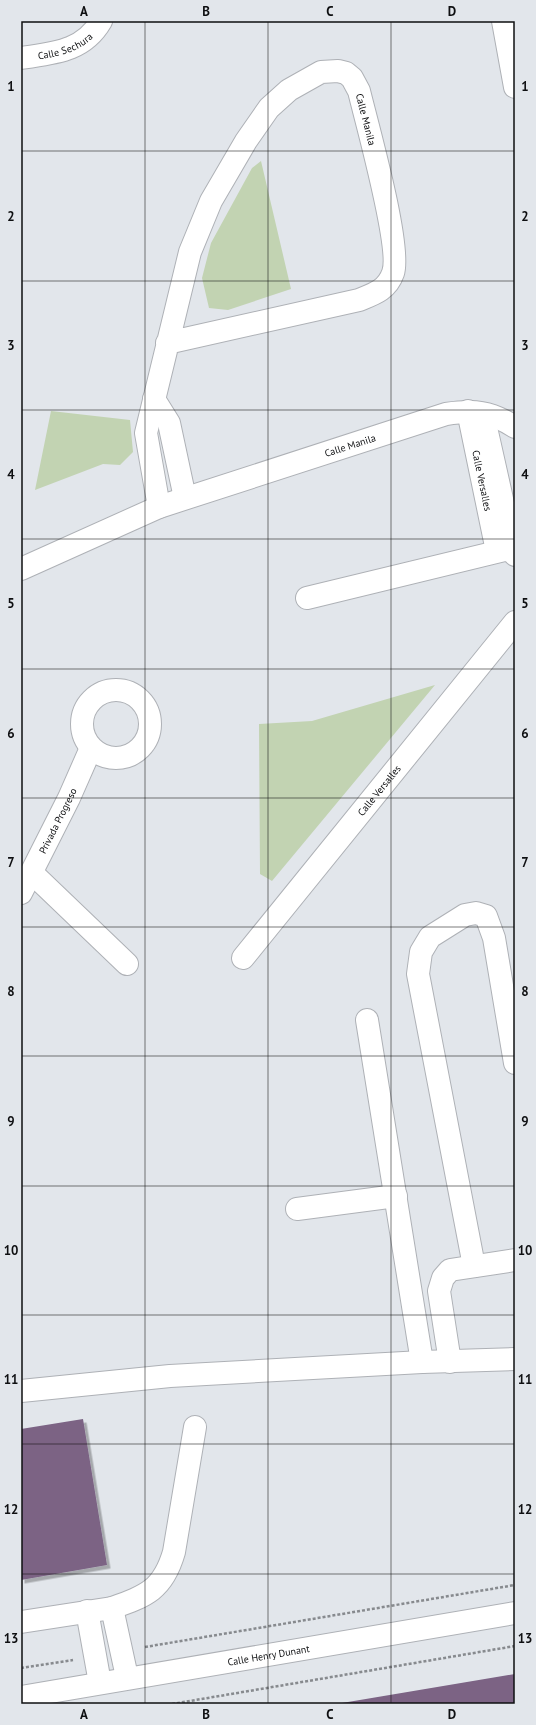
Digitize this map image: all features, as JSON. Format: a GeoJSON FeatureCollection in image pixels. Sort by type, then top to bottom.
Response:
{"type":"FeatureCollection","features":[{"type":"Feature","properties":{"kind":"street","name":"Calle Sechura"},"geometry":{"type":"LineString","coordinates":[[21,58],[55,53],[79,44],[88,38],[101,21]]}},
{"type":"Feature","properties":{"kind":"street"},"geometry":{"type":"LineString","coordinates":[[503,21],[515,87]]}},
{"type":"Feature","properties":{"kind":"street","name":"Calle Manila"},"geometry":{"type":"LineString","coordinates":[[159,507],[146,433],[167,343],[190,252],[211,201],[246,141],[269,108],[289,90],[321,72],[338,71],[346,73],[352,78],[359,92],[386,205],[395,256],[393,272],[387,284],[379,292],[358,300],[167,343]]}},
{"type":"Feature","properties":{"kind":"street"},"geometry":{"type":"LineString","coordinates":[[154,399],[169,423],[185,498]]}},
{"type":"Feature","properties":{"kind":"street","name":"Calle Manila"},"geometry":{"type":"LineString","coordinates":[[21,569],[159,507],[446,414],[476,412],[501,419],[515,427]]}},
{"type":"Feature","properties":{"kind":"street","name":"Calle Versalles"},"geometry":{"type":"LineString","coordinates":[[307,598],[508,551],[476,412]]}},
{"type":"Feature","properties":{"kind":"street","name":"Calle Versalles"},"geometry":{"type":"LineString","coordinates":[[243,958],[515,622]]}},
{"type":"Feature","properties":{"kind":"street","name":"Privada Progreso"},"geometry":{"type":"LineString","coordinates":[[21,893],[92,748]]}},
{"type":"Feature","properties":{"kind":"street"},"geometry":{"type":"LineString","coordinates":[[32,873],[127,964]]}},
{"type":"Feature","properties":{"kind":"street"},"geometry":{"type":"LineString","coordinates":[[474,1266],[418,974],[421,952],[430,937],[465,915],[476,913],[486,916],[494,938],[515,1064]]}},
{"type":"Feature","properties":{"kind":"street"},"geometry":{"type":"LineString","coordinates":[[367,1020],[422,1362]]}},
{"type":"Feature","properties":{"kind":"street"},"geometry":{"type":"LineString","coordinates":[[297,1208],[396,1196]]}},
{"type":"Feature","properties":{"kind":"street"},"geometry":{"type":"LineString","coordinates":[[450,1362],[439,1291],[443,1278],[450,1270],[515,1260]]}},
{"type":"Feature","properties":{"kind":"street"},"geometry":{"type":"LineString","coordinates":[[21,1391],[170,1376],[422,1362],[515,1359]]}},
{"type":"Feature","properties":{"kind":"street"},"geometry":{"type":"LineString","coordinates":[[21,1622],[112,1608],[139,1599],[154,1589],[170,1567],[174,1552],[195,1427]]}},
{"type":"Feature","properties":{"kind":"street"},"geometry":{"type":"LineString","coordinates":[[112,1608],[127,1677]]}},
{"type":"Feature","properties":{"kind":"street"},"geometry":{"type":"LineString","coordinates":[[87,1611],[100,1683]]}},
{"type":"Feature","properties":{"kind":"street","name":"Calle Henry Dunant"},"geometry":{"type":"LineString","coordinates":[[21,1697],[127,1677],[515,1613]]}},
{"type":"Feature","properties":{"kind":"path"},"geometry":{"type":"LineString","coordinates":[[122,1651],[515,1585]]}},
{"type":"Feature","properties":{"kind":"path"},"geometry":{"type":"LineString","coordinates":[[172,1704],[515,1646]]}},
{"type":"Feature","properties":{"kind":"path"},"geometry":{"type":"LineString","coordinates":[[21,1668],[94,1656]]}},
{"type":"Feature","properties":{"kind":"green space"},"geometry":{"type":"Polygon","coordinates":[[[261,161],[291,289],[228,310],[209,308],[202,278],[211,243],[252,168],[261,161]]]}},
{"type":"Feature","properties":{"kind":"green space"},"geometry":{"type":"Polygon","coordinates":[[[51,411],[130,420],[133,452],[120,465],[103,464],[35,490],[51,411]]]}},
{"type":"Feature","properties":{"kind":"green space"},"geometry":{"type":"Polygon","coordinates":[[[435,685],[272,881],[260,874],[259,724],[312,721],[435,685]]]}},
{"type":"Feature","properties":{"kind":"building"},"geometry":{"type":"Polygon","coordinates":[[[83,1419],[107,1565],[21,1580],[21,1429],[83,1419]]]}},
{"type":"Feature","properties":{"kind":"building"},"geometry":{"type":"Polygon","coordinates":[[[515,1674],[515,1704],[342,1704],[342,1703],[515,1674]]]}}]}
